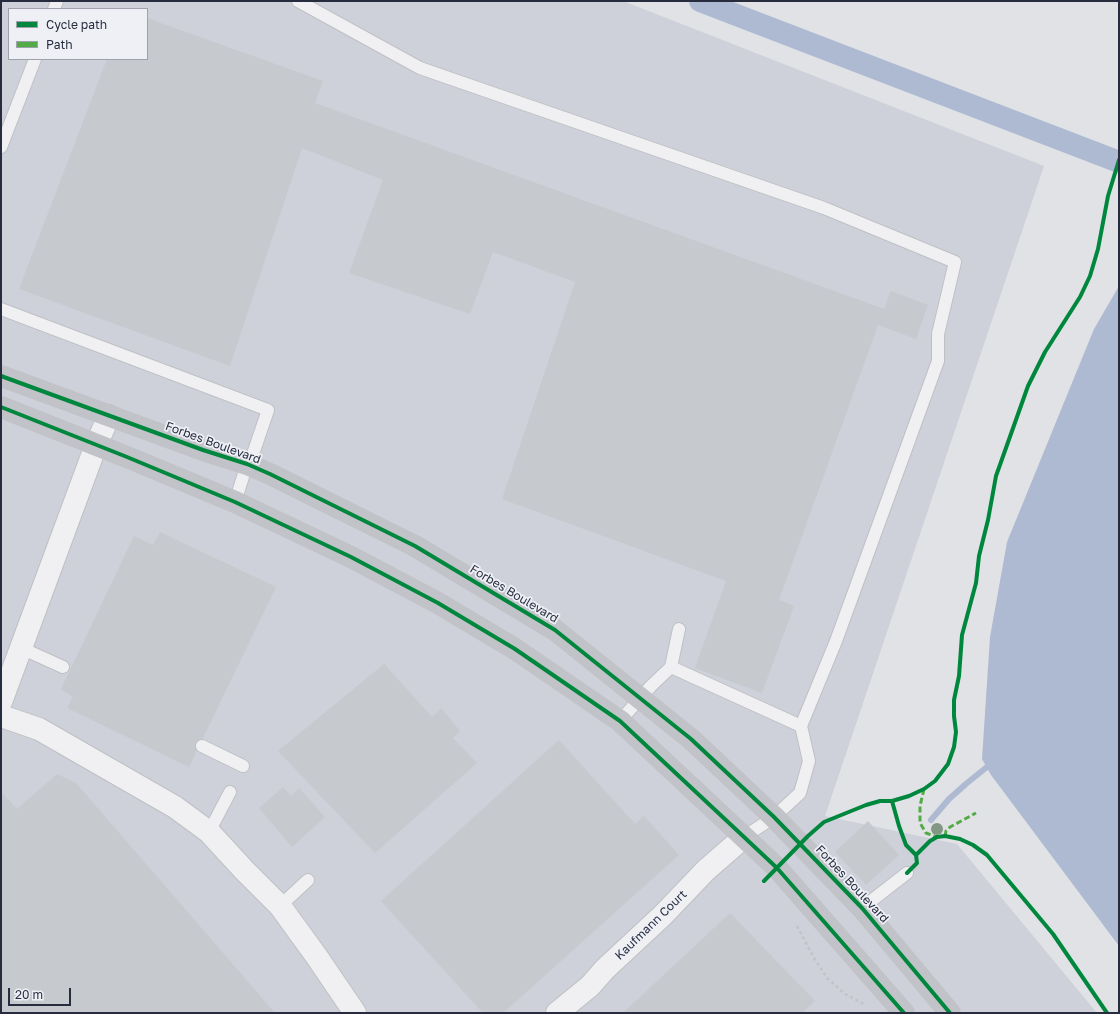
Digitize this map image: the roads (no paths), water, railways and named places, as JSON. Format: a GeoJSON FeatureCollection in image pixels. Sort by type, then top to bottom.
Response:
{"type":"FeatureCollection","features":[{"type":"Feature","properties":{"kind":"main road","name":"Forbes Boulevard"},"geometry":{"type":"LineString","coordinates":[[1,376],[203,450],[247,464],[415,546],[555,630],[691,739],[774,817],[862,908],[950,1013]]}},
{"type":"Feature","properties":{"kind":"main road"},"geometry":{"type":"LineString","coordinates":[[1,407],[235,502],[341,558],[438,603],[509,645],[620,721],[777,868],[904,1013]]}},
{"type":"Feature","properties":{"kind":"street"},"geometry":{"type":"LineString","coordinates":[[1,702],[96,445],[109,416]]}},
{"type":"Feature","properties":{"kind":"street"},"geometry":{"type":"LineString","coordinates":[[1,716],[39,730],[175,807],[209,832],[280,906],[355,1013]]}},
{"type":"Feature","properties":{"kind":"street","name":"Kaufmann Court"},"geometry":{"type":"LineString","coordinates":[[557,1013],[590,986],[605,969],[663,915],[706,870],[744,837]]}},
{"type":"Feature","properties":{"kind":"lane"},"geometry":{"type":"LineString","coordinates":[[298,1],[420,68],[824,208],[955,262],[938,334],[938,361],[836,641],[801,726],[809,761],[800,793],[774,817],[744,837]]}},
{"type":"Feature","properties":{"kind":"lane"},"geometry":{"type":"LineString","coordinates":[[1,146],[35,60]]}},
{"type":"Feature","properties":{"kind":"lane"},"geometry":{"type":"LineString","coordinates":[[1,309],[268,410],[253,454],[247,464],[235,502]]}},
{"type":"Feature","properties":{"kind":"lane"},"geometry":{"type":"LineString","coordinates":[[620,721],[640,698],[671,667],[679,630]]}},
{"type":"Feature","properties":{"kind":"lane"},"geometry":{"type":"LineString","coordinates":[[21,648],[63,667]]}},
{"type":"Feature","properties":{"kind":"lane"},"geometry":{"type":"LineString","coordinates":[[671,667],[801,726]]}},
{"type":"Feature","properties":{"kind":"lane"},"geometry":{"type":"LineString","coordinates":[[202,746],[242,766]]}},
{"type":"Feature","properties":{"kind":"lane"},"geometry":{"type":"LineString","coordinates":[[209,832],[230,792]]}},
{"type":"Feature","properties":{"kind":"lane"},"geometry":{"type":"LineString","coordinates":[[862,908],[907,873]]}},
{"type":"Feature","properties":{"kind":"lane"},"geometry":{"type":"LineString","coordinates":[[280,906],[308,880]]}},
{"type":"Feature","properties":{"kind":"water"},"geometry":{"type":"Polygon","coordinates":[[[1119,286],[1119,946],[991,775],[982,759],[990,637],[1007,542],[1094,329],[1119,286]]]}},
{"type":"Feature","properties":{"kind":"waterway"},"geometry":{"type":"LineString","coordinates":[[700,1],[1119,162]]}},
{"type":"Feature","properties":{"kind":"waterway"},"geometry":{"type":"LineString","coordinates":[[931,820],[949,799],[987,767]]}}]}
